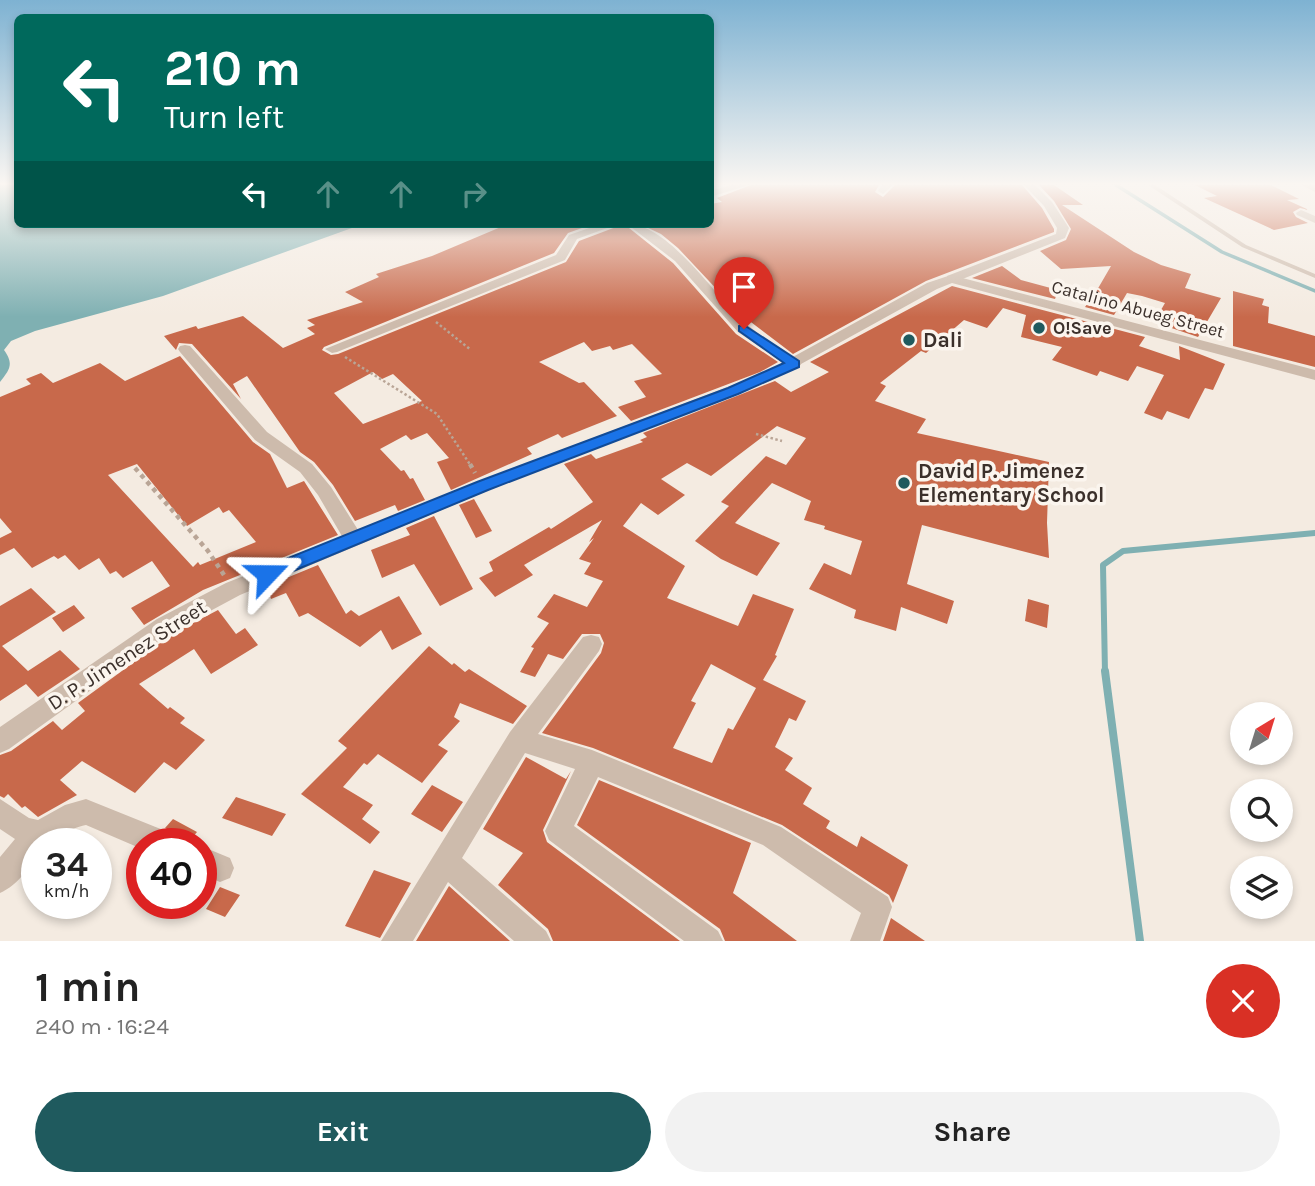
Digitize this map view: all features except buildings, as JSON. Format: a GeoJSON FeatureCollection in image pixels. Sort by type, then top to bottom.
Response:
{"type":"FeatureCollection","features":[{"type":"Feature","properties":{"kind":"street"},"geometry":{"type":"LineString","coordinates":[[332,349],[561,257],[573,237],[597,229]]}},
{"type":"Feature","properties":{"kind":"street"},"geometry":{"type":"LineString","coordinates":[[640,229],[679,258],[744,329],[794,364]]}},
{"type":"Feature","properties":{"kind":"street","name":"D. P. Jimenez Street"},"geometry":{"type":"LineString","coordinates":[[0,741],[165,625],[233,589],[483,486],[714,399],[794,364],[932,286],[1061,236],[1063,229]]}},
{"type":"Feature","properties":{"kind":"street","name":"Catalino Abueg Street"},"geometry":{"type":"LineString","coordinates":[[951,279],[1315,375]]}},
{"type":"Feature","properties":{"kind":"street"},"geometry":{"type":"LineString","coordinates":[[185,349],[261,436],[306,468],[326,491],[353,538]]}},
{"type":"Feature","properties":{"kind":"street"},"geometry":{"type":"LineString","coordinates":[[396,941],[519,740],[591,644]]}},
{"type":"Feature","properties":{"kind":"street"},"geometry":{"type":"LineString","coordinates":[[519,740],[592,762],[772,836],[878,907],[865,941]]}},
{"type":"Feature","properties":{"kind":"street"},"geometry":{"type":"LineString","coordinates":[[592,762],[558,831],[708,941]]}},
{"type":"Feature","properties":{"kind":"street"},"geometry":{"type":"LineString","coordinates":[[0,812],[21,828]]}},
{"type":"Feature","properties":{"kind":"street"},"geometry":{"type":"LineString","coordinates":[[53,828],[74,814],[86,812],[126,829]]}},
{"type":"Feature","properties":{"kind":"street"},"geometry":{"type":"LineString","coordinates":[[0,879],[21,853]]}},
{"type":"Feature","properties":{"kind":"street"},"geometry":{"type":"LineString","coordinates":[[444,862],[536,941]]}},
{"type":"Feature","properties":{"kind":"lane"},"geometry":{"type":"LineString","coordinates":[[1218,229],[1244,246],[1315,276]]}},
{"type":"Feature","properties":{"kind":"path"},"geometry":{"type":"LineString","coordinates":[[424,312],[471,350]]}},
{"type":"Feature","properties":{"kind":"path"},"geometry":{"type":"LineString","coordinates":[[332,349],[437,414],[483,486]]}},
{"type":"Feature","properties":{"kind":"path"},"geometry":{"type":"LineString","coordinates":[[756,433],[782,442]]}},
{"type":"Feature","properties":{"kind":"path"},"geometry":{"type":"LineString","coordinates":[[135,468],[208,551],[233,589]]}},
{"type":"Feature","properties":{"kind":"water"},"geometry":{"type":"Polygon","coordinates":[[[0,229],[349,229],[163,296],[35,331],[11,341],[4,350],[10,366],[0,382],[0,229]]]}},
{"type":"Feature","properties":{"kind":"waterway"},"geometry":{"type":"LineString","coordinates":[[1185,229],[1222,252],[1315,291]]}},
{"type":"Feature","properties":{"kind":"waterway"},"geometry":{"type":"LineString","coordinates":[[1105,673],[1103,565],[1123,551],[1315,533]]}},
{"type":"Feature","properties":{"kind":"waterway"},"geometry":{"type":"LineString","coordinates":[[1105,671],[1140,941]]}},
{"type":"Feature","properties":{"kind":"place","name":"O!Save"},"geometry":{"type":"Point","coordinates":[1039,328]}},
{"type":"Feature","properties":{"kind":"place","name":"Dali"},"geometry":{"type":"Point","coordinates":[909,340]}},
{"type":"Feature","properties":{"kind":"place","name":"David P. Jimenez Elementary School"},"geometry":{"type":"Point","coordinates":[904,483]}},
{"type":"Feature","properties":{"kind":"route"},"geometry":{"type":"LineString","coordinates":[[267,574],[567,453],[733,391],[794,364],[744,329]]}}]}
